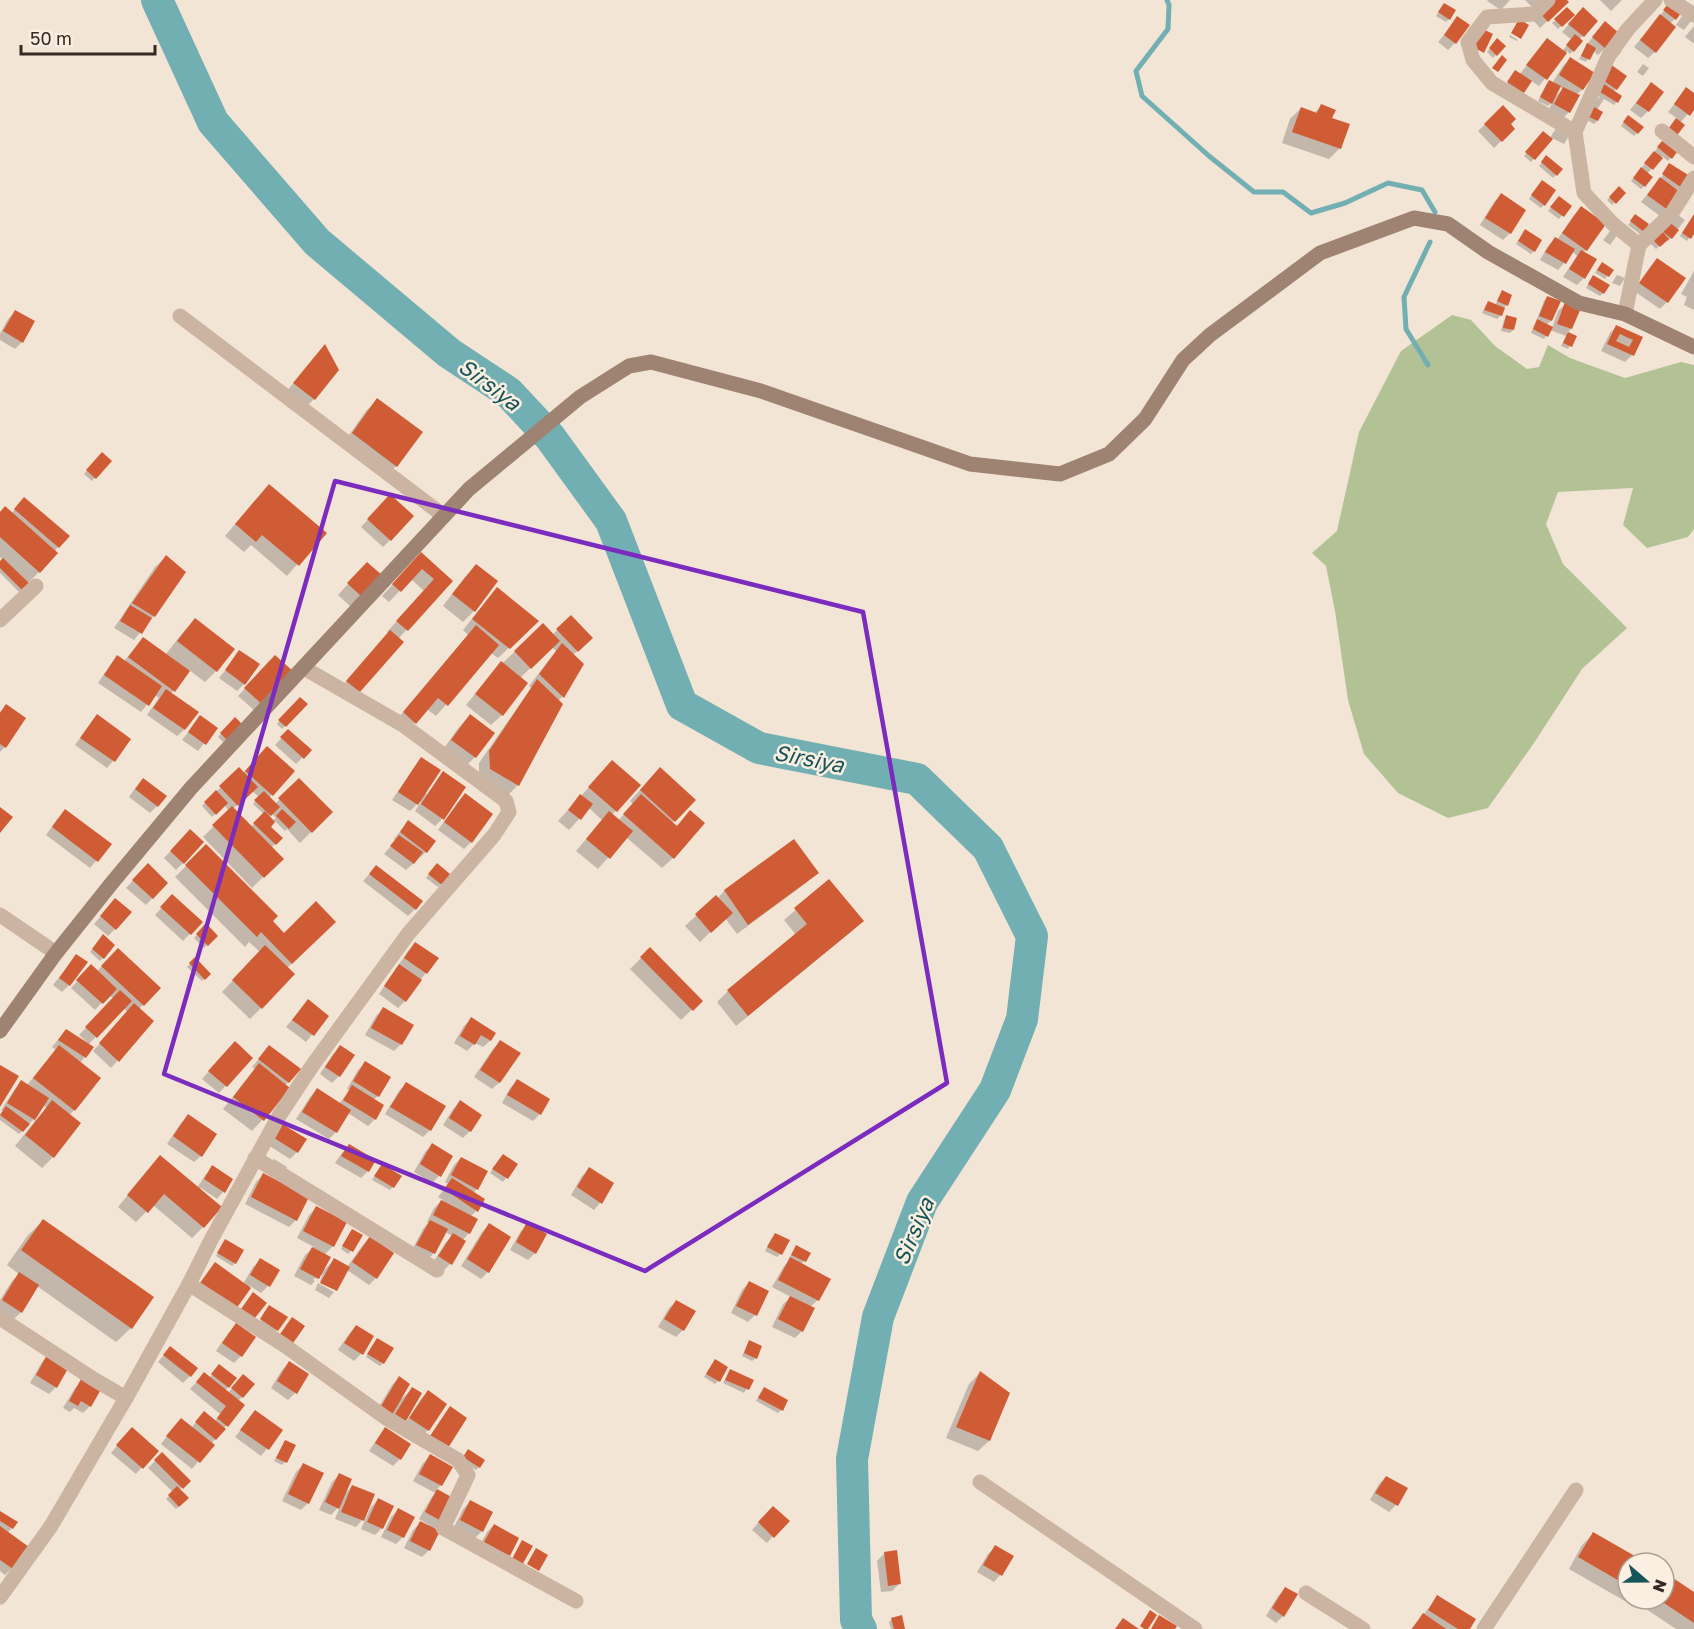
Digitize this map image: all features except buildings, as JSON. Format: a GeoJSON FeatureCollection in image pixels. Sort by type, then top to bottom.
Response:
{"type":"FeatureCollection","features":[{"type":"Feature","properties":{"kind":"street"},"geometry":{"type":"LineString","coordinates":[[1548,0],[1534,14],[1487,17],[1468,42],[1473,60],[1492,83],[1575,132]]}},
{"type":"Feature","properties":{"kind":"street"},"geometry":{"type":"LineString","coordinates":[[1639,245],[1613,224],[1584,193],[1575,132],[1609,54],[1655,0]]}},
{"type":"Feature","properties":{"kind":"street"},"geometry":{"type":"LineString","coordinates":[[1671,0],[1694,15]]}},
{"type":"Feature","properties":{"kind":"street"},"geometry":{"type":"LineString","coordinates":[[1662,130],[1694,157]]}},
{"type":"Feature","properties":{"kind":"street"},"geometry":{"type":"LineString","coordinates":[[1625,314],[1639,245],[1672,213],[1687,203],[1694,178]]}},
{"type":"Feature","properties":{"kind":"street"},"geometry":{"type":"LineString","coordinates":[[0,1032],[56,953],[191,788],[469,489],[580,397],[629,366],[651,362],[761,391],[970,464],[1060,474],[1109,454],[1145,419],[1183,360],[1210,335],[1320,253],[1414,218],[1448,224],[1488,252],[1579,303],[1625,314],[1694,347]]}},
{"type":"Feature","properties":{"kind":"street"},"geometry":{"type":"LineString","coordinates":[[180,316],[444,516]]}},
{"type":"Feature","properties":{"kind":"street"},"geometry":{"type":"LineString","coordinates":[[0,620],[36,586]]}},
{"type":"Feature","properties":{"kind":"street"},"geometry":{"type":"LineString","coordinates":[[0,1597],[51,1526],[126,1398],[279,1116],[312,1066],[408,934],[494,836],[509,812],[506,801],[403,725],[304,668]]}},
{"type":"Feature","properties":{"kind":"street"},"geometry":{"type":"LineString","coordinates":[[0,915],[56,953]]}},
{"type":"Feature","properties":{"kind":"street"},"geometry":{"type":"LineString","coordinates":[[255,1158],[437,1270]]}},
{"type":"Feature","properties":{"kind":"street"},"geometry":{"type":"LineString","coordinates":[[189,1284],[284,1345],[386,1418],[458,1460],[468,1475],[443,1528],[576,1601]]}},
{"type":"Feature","properties":{"kind":"street"},"geometry":{"type":"LineString","coordinates":[[0,1318],[126,1398]]}},
{"type":"Feature","properties":{"kind":"street"},"geometry":{"type":"LineString","coordinates":[[980,1482],[1189,1627]]}},
{"type":"Feature","properties":{"kind":"street"},"geometry":{"type":"LineString","coordinates":[[1484,1629],[1576,1490]]}},
{"type":"Feature","properties":{"kind":"street"},"geometry":{"type":"LineString","coordinates":[[1306,1593],[1363,1629]]}},
{"type":"Feature","properties":{"kind":"highlighted area"},"geometry":{"type":"Polygon","coordinates":[[[335,481],[863,612],[947,1083],[645,1271],[164,1074],[335,481]]]}},
{"type":"Feature","properties":{"kind":"green space"},"geometry":{"type":"Polygon","coordinates":[[[1452,315],[1471,320],[1495,346],[1527,369],[1539,367],[1548,345],[1570,358],[1625,378],[1681,362],[1694,365],[1694,529],[1688,537],[1647,548],[1623,525],[1633,488],[1558,492],[1546,524],[1563,564],[1627,628],[1582,669],[1488,808],[1448,818],[1398,793],[1364,754],[1348,700],[1326,566],[1312,553],[1337,531],[1359,432],[1401,351],[1452,315]]]}},
{"type":"Feature","properties":{"kind":"waterway","name":"Sirsiya"},"geometry":{"type":"LineString","coordinates":[[157,0],[213,122],[317,242],[449,353],[508,392],[550,437],[611,521],[682,705],[759,748],[917,779],[988,848],[1032,936],[1022,1019],[995,1090],[922,1202],[878,1317],[852,1459],[856,1620],[861,1629]]}},
{"type":"Feature","properties":{"kind":"waterway"},"geometry":{"type":"LineString","coordinates":[[1167,0],[1169,5],[1168,29],[1136,71],[1142,96],[1209,156],[1254,192],[1283,192],[1311,213],[1345,203],[1388,183],[1422,190],[1435,212]]}},
{"type":"Feature","properties":{"kind":"waterway"},"geometry":{"type":"LineString","coordinates":[[1428,365],[1406,329],[1404,297],[1430,242]]}}]}
